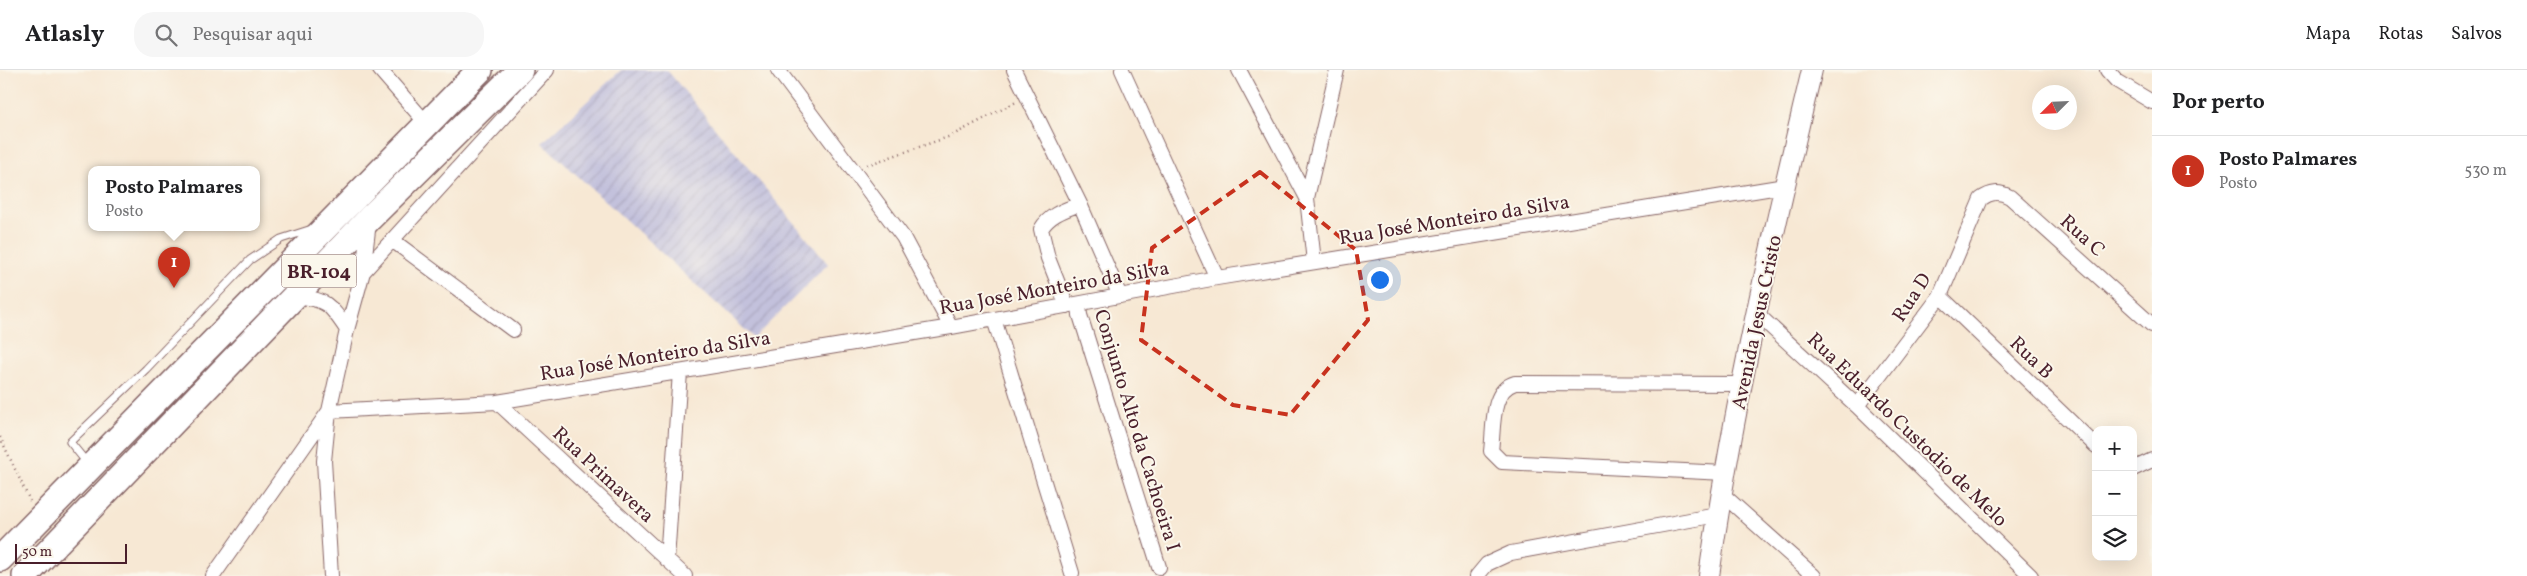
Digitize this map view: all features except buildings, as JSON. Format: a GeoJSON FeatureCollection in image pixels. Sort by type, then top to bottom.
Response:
{"type":"FeatureCollection","features":[{"type":"Feature","properties":{"kind":"highway","name":"BR-104"},"geometry":{"type":"LineString","coordinates":[[0,559],[480,70]]}},
{"type":"Feature","properties":{"kind":"highway","name":"BR-104"},"geometry":{"type":"LineString","coordinates":[[25,576],[370,218],[520,70]]}},
{"type":"Feature","properties":{"kind":"main road","name":"Avenida Jesus Cristo"},"geometry":{"type":"LineString","coordinates":[[1709,576],[1717,515],[1756,313],[1812,70]]}},
{"type":"Feature","properties":{"kind":"street"},"geometry":{"type":"LineString","coordinates":[[380,70],[427,124]]}},
{"type":"Feature","properties":{"kind":"street"},"geometry":{"type":"LineString","coordinates":[[363,272],[547,70]]}},
{"type":"Feature","properties":{"kind":"street"},"geometry":{"type":"LineString","coordinates":[[1014,70],[1080,204],[1120,296]]}},
{"type":"Feature","properties":{"kind":"street"},"geometry":{"type":"LineString","coordinates":[[1122,70],[1217,278]]}},
{"type":"Feature","properties":{"kind":"street"},"geometry":{"type":"LineString","coordinates":[[1239,70],[1307,198]]}},
{"type":"Feature","properties":{"kind":"street"},"geometry":{"type":"LineString","coordinates":[[1314,262],[1307,198],[1337,70]]}},
{"type":"Feature","properties":{"kind":"street"},"geometry":{"type":"LineString","coordinates":[[2107,70],[2117,81],[2152,102]]}},
{"type":"Feature","properties":{"kind":"street"},"geometry":{"type":"LineString","coordinates":[[782,71],[903,237],[951,327]]}},
{"type":"Feature","properties":{"kind":"street","name":"Rua José Monteiro da Silva"},"geometry":{"type":"LineString","coordinates":[[329,411],[497,402],[951,327],[1217,278],[1785,186]]}},
{"type":"Feature","properties":{"kind":"street","name":"Rua C"},"geometry":{"type":"LineString","coordinates":[[1981,199],[1989,194],[2001,193],[2010,196],[2152,324]]}},
{"type":"Feature","properties":{"kind":"street","name":"Rua D"},"geometry":{"type":"LineString","coordinates":[[1857,406],[1940,296],[1981,199]]}},
{"type":"Feature","properties":{"kind":"street","name":"Conjunto Alto da Cachoeira I"},"geometry":{"type":"LineString","coordinates":[[1080,204],[1055,214],[1046,221],[1041,229],[1048,258],[1080,315],[1159,567]]}},
{"type":"Feature","properties":{"kind":"street"},"geometry":{"type":"LineString","coordinates":[[331,576],[324,461],[329,411],[347,330],[363,272],[370,218]]}},
{"type":"Feature","properties":{"kind":"street"},"geometry":{"type":"LineString","coordinates":[[392,240],[513,330]]}},
{"type":"Feature","properties":{"kind":"street"},"geometry":{"type":"LineString","coordinates":[[295,296],[316,298],[326,302],[347,330]]}},
{"type":"Feature","properties":{"kind":"street","name":"Rua B"},"geometry":{"type":"LineString","coordinates":[[1940,296],[2092,442]]}},
{"type":"Feature","properties":{"kind":"street","name":"Rua Eduardo Custodio de Melo"},"geometry":{"type":"LineString","coordinates":[[1756,313],[1857,406],[2031,576]]}},
{"type":"Feature","properties":{"kind":"street"},"geometry":{"type":"LineString","coordinates":[[994,319],[1072,573]]}},
{"type":"Feature","properties":{"kind":"street"},"geometry":{"type":"LineString","coordinates":[[667,560],[680,372]]}},
{"type":"Feature","properties":{"kind":"street"},"geometry":{"type":"LineString","coordinates":[[1725,473],[1502,462],[1491,451],[1498,396],[1505,386],[1515,382],[1742,384]]}},
{"type":"Feature","properties":{"kind":"street","name":"Rua Primavera"},"geometry":{"type":"LineString","coordinates":[[497,402],[684,576]]}},
{"type":"Feature","properties":{"kind":"street"},"geometry":{"type":"LineString","coordinates":[[214,576],[329,411]]}},
{"type":"Feature","properties":{"kind":"street"},"geometry":{"type":"LineString","coordinates":[[2137,467],[2152,460]]}},
{"type":"Feature","properties":{"kind":"street"},"geometry":{"type":"LineString","coordinates":[[1721,493],[1814,576]]}},
{"type":"Feature","properties":{"kind":"street"},"geometry":{"type":"LineString","coordinates":[[1477,576],[1487,564],[1511,553],[1717,515]]}},
{"type":"Feature","properties":{"kind":"path"},"geometry":{"type":"LineString","coordinates":[[854,170],[951,136],[1027,96]]}},
{"type":"Feature","properties":{"kind":"path"},"geometry":{"type":"LineString","coordinates":[[0,437],[39,520]]}},
{"type":"Feature","properties":{"kind":"highlighted area"},"geometry":{"type":"Polygon","coordinates":[[[1260,172],[1356,250],[1368,320],[1290,415],[1233,405],[1141,340],[1152,248],[1260,172]]]}},
{"type":"Feature","properties":{"kind":"shaded area"},"geometry":{"type":"Polygon","coordinates":[[[621,70],[667,70],[828,264],[754,338],[542,143],[621,70]]]}},
{"type":"Feature","properties":{"kind":"place","name":"Posto Palmares"},"geometry":{"type":"Point","coordinates":[174,288]}}]}
